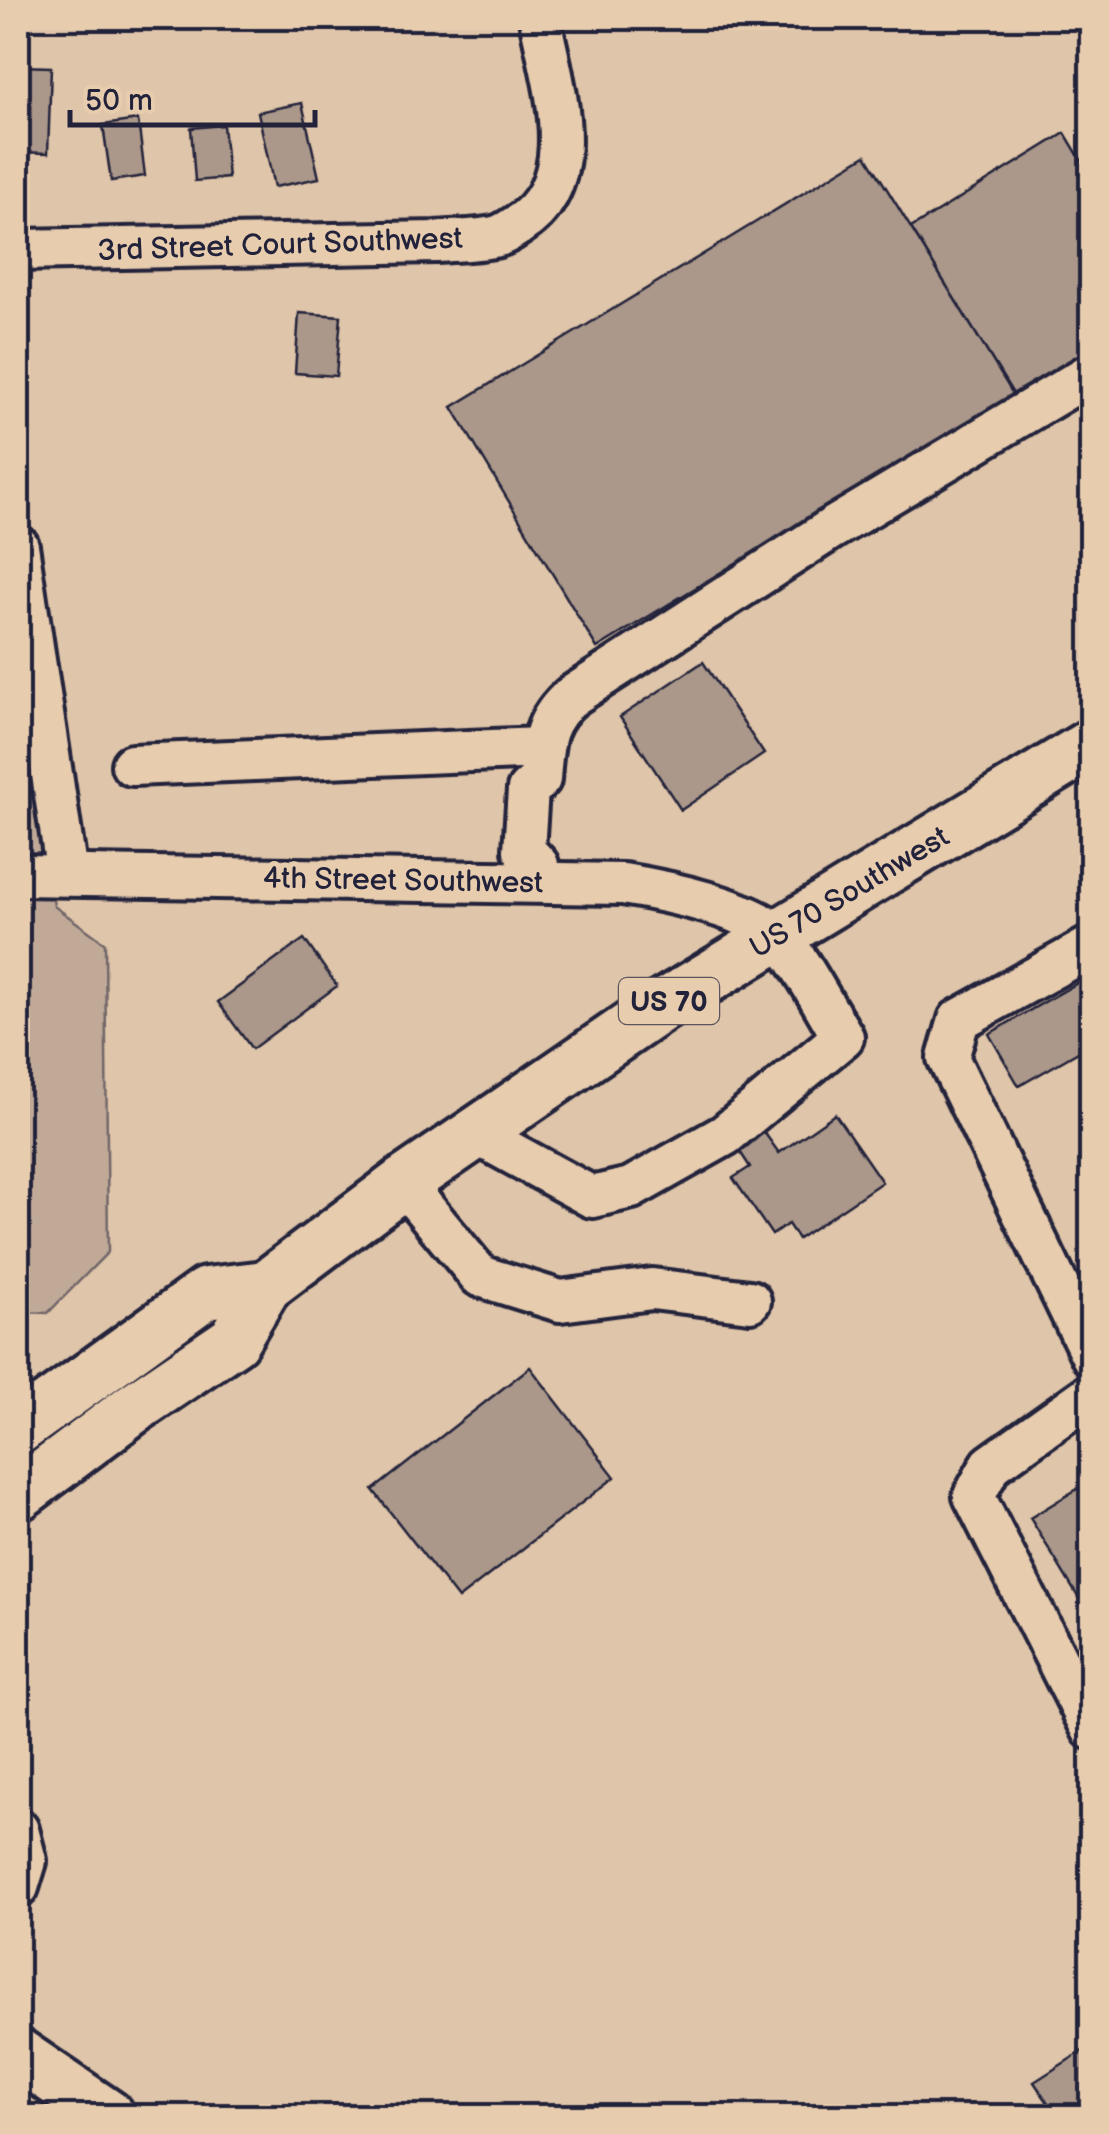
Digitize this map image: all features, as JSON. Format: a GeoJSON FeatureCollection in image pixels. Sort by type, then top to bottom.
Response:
{"type":"FeatureCollection","features":[{"type":"Feature","properties":{"kind":"main road","name":"US 70 Southwest"},"geometry":{"type":"LineString","coordinates":[[18,1495],[131,1410],[234,1340],[266,1286],[402,1183],[660,1007],[1092,744]]}},
{"type":"Feature","properties":{"kind":"main road","name":"US 70 Southwest"},"geometry":{"type":"LineString","coordinates":[[18,1429],[206,1294],[266,1286]]}},
{"type":"Feature","properties":{"kind":"main road"},"geometry":{"type":"LineString","coordinates":[[18,2054],[109,2116]]}},
{"type":"Feature","properties":{"kind":"street","name":"3rd Street Court Southwest"},"geometry":{"type":"LineString","coordinates":[[18,250],[436,242],[500,236],[536,214],[549,194],[560,161],[560,126],[541,22]]}},
{"type":"Feature","properties":{"kind":"street"},"geometry":{"type":"LineString","coordinates":[[538,874],[551,852],[553,792],[541,764],[553,712],[831,529],[1092,373]]}},
{"type":"Feature","properties":{"kind":"street"},"geometry":{"type":"LineString","coordinates":[[18,546],[67,875]]}},
{"type":"Feature","properties":{"kind":"street"},"geometry":{"type":"LineString","coordinates":[[132,764],[541,764]]}},
{"type":"Feature","properties":{"kind":"street","name":"4th Street Southwest"},"geometry":{"type":"LineString","coordinates":[[18,876],[538,874],[669,892],[744,917],[779,935]]}},
{"type":"Feature","properties":{"kind":"street"},"geometry":{"type":"LineString","coordinates":[[475,1133],[592,1197],[632,1188],[725,1136],[843,1037],[779,935]]}},
{"type":"Feature","properties":{"kind":"street"},"geometry":{"type":"LineString","coordinates":[[1092,946],[960,1020],[948,1058],[1092,1356]]}},
{"type":"Feature","properties":{"kind":"street"},"geometry":{"type":"LineString","coordinates":[[402,1183],[480,1276],[560,1301],[652,1288],[750,1300]]}},
{"type":"Feature","properties":{"kind":"street"},"geometry":{"type":"LineString","coordinates":[[1092,1393],[991,1464],[974,1496],[1092,1729]]}},
{"type":"Feature","properties":{"kind":"street"},"geometry":{"type":"LineString","coordinates":[[18,1830],[26,1860],[18,1887]]}},
{"type":"Feature","properties":{"kind":"shaded area"},"geometry":{"type":"Polygon","coordinates":[[[18,672],[54,906],[105,943],[108,1252],[48,1313],[18,1312],[18,672]]]}},
{"type":"Feature","properties":{"kind":"building"},"geometry":{"type":"Polygon","coordinates":[[[136,18],[166,18],[165,30],[135,27],[136,18]]]}},
{"type":"Feature","properties":{"kind":"building"},"geometry":{"type":"Polygon","coordinates":[[[18,66],[51,67],[48,153],[18,152],[18,66]]]}},
{"type":"Feature","properties":{"kind":"building"},"geometry":{"type":"Polygon","coordinates":[[[302,103],[319,178],[274,187],[258,112],[302,103]]]}},
{"type":"Feature","properties":{"kind":"building"},"geometry":{"type":"Polygon","coordinates":[[[138,120],[145,176],[111,181],[103,125],[138,120]]]}},
{"type":"Feature","properties":{"kind":"building"},"geometry":{"type":"Polygon","coordinates":[[[223,125],[228,178],[195,181],[191,128],[223,125]]]}},
{"type":"Feature","properties":{"kind":"building"},"geometry":{"type":"Polygon","coordinates":[[[1065,133],[1092,178],[1092,347],[1013,394],[911,228],[1065,133]]]}},
{"type":"Feature","properties":{"kind":"building"},"geometry":{"type":"Polygon","coordinates":[[[1092,154],[1092,178],[1081,161],[1092,154]]]}},
{"type":"Feature","properties":{"kind":"building"},"geometry":{"type":"Polygon","coordinates":[[[866,155],[1013,394],[597,648],[452,407],[866,155]]]}},
{"type":"Feature","properties":{"kind":"building"},"geometry":{"type":"Polygon","coordinates":[[[299,313],[341,316],[336,376],[295,373],[299,313]]]}},
{"type":"Feature","properties":{"kind":"building"},"geometry":{"type":"Polygon","coordinates":[[[703,662],[764,754],[681,810],[620,717],[703,662]]]}},
{"type":"Feature","properties":{"kind":"building"},"geometry":{"type":"Polygon","coordinates":[[[304,939],[337,986],[252,1049],[218,1002],[304,939]]]}},
{"type":"Feature","properties":{"kind":"building"},"geometry":{"type":"Polygon","coordinates":[[[1081,981],[1092,999],[1092,1044],[1019,1086],[989,1034],[1081,981]]]}},
{"type":"Feature","properties":{"kind":"building"},"geometry":{"type":"Polygon","coordinates":[[[835,1114],[882,1182],[798,1239],[788,1224],[772,1235],[733,1178],[750,1167],[731,1138],[756,1121],[779,1153],[835,1114]]]}},
{"type":"Feature","properties":{"kind":"building"},"geometry":{"type":"Polygon","coordinates":[[[530,1367],[615,1477],[458,1599],[373,1490],[530,1367]]]}},
{"type":"Feature","properties":{"kind":"building"},"geometry":{"type":"Polygon","coordinates":[[[1092,1480],[1092,1620],[1030,1518],[1092,1480]]]}},
{"type":"Feature","properties":{"kind":"building"},"geometry":{"type":"Polygon","coordinates":[[[1092,2045],[1092,2116],[1057,2116],[1034,2082],[1092,2045]]]}}]}
